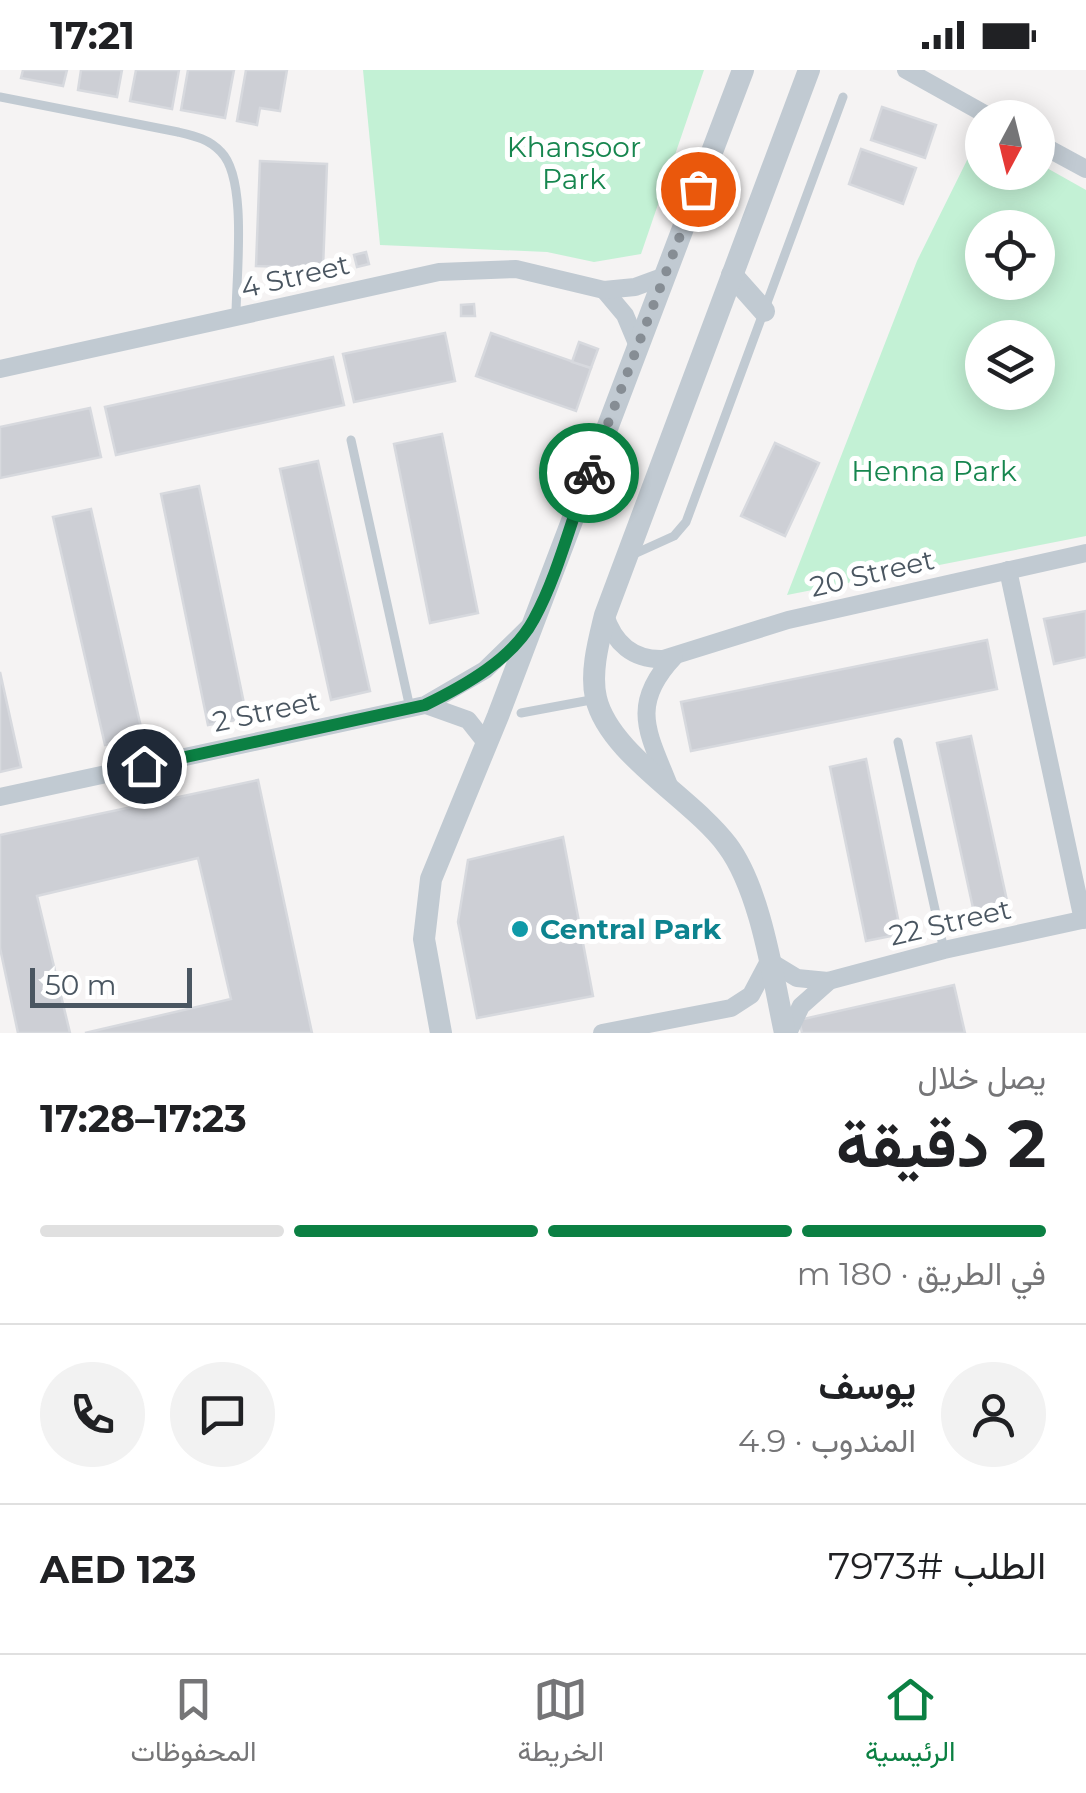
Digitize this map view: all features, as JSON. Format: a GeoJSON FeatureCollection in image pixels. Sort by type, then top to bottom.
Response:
{"type":"FeatureCollection","features":[{"type":"Feature","properties":{"kind":"street"},"geometry":{"type":"LineString","coordinates":[[441,1033],[426,969],[425,909],[441,851],[534,621],[742,70]]}},
{"type":"Feature","properties":{"kind":"street"},"geometry":{"type":"LineString","coordinates":[[787,1033],[770,961],[740,868],[728,846],[628,749],[596,699],[597,657],[606,615],[808,70]]}},
{"type":"Feature","properties":{"kind":"street"},"geometry":{"type":"LineString","coordinates":[[906,70],[965,103]]}},
{"type":"Feature","properties":{"kind":"street"},"geometry":{"type":"LineString","coordinates":[[1055,152],[1086,169]]}},
{"type":"Feature","properties":{"kind":"street","name":"4 Street"},"geometry":{"type":"LineString","coordinates":[[0,369],[439,272],[482,268],[546,274],[604,290],[636,288],[664,276]]}},
{"type":"Feature","properties":{"kind":"street"},"geometry":{"type":"LineString","coordinates":[[732,275],[764,311]]}},
{"type":"Feature","properties":{"kind":"street"},"geometry":{"type":"LineString","coordinates":[[604,290],[626,315],[638,346]]}},
{"type":"Feature","properties":{"kind":"street","name":"20 Street"},"geometry":{"type":"LineString","coordinates":[[606,615],[620,644],[632,653],[652,659],[674,657],[788,620],[1086,553]]}},
{"type":"Feature","properties":{"kind":"street"},"geometry":{"type":"LineString","coordinates":[[1008,570],[1084,920]]}},
{"type":"Feature","properties":{"kind":"street","name":"2 Street"},"geometry":{"type":"LineString","coordinates":[[0,797],[417,707],[485,670],[534,621]]}},
{"type":"Feature","properties":{"kind":"street"},"geometry":{"type":"LineString","coordinates":[[670,788],[646,730],[645,710],[660,672],[674,657]]}},
{"type":"Feature","properties":{"kind":"street"},"geometry":{"type":"LineString","coordinates":[[417,707],[468,720],[486,744]]}},
{"type":"Feature","properties":{"kind":"street","name":"22 Street"},"geometry":{"type":"LineString","coordinates":[[828,982],[944,950],[1084,920]]}},
{"type":"Feature","properties":{"kind":"street"},"geometry":{"type":"LineString","coordinates":[[770,961],[797,978],[828,982]]}},
{"type":"Feature","properties":{"kind":"street"},"geometry":{"type":"LineString","coordinates":[[602,1033],[731,1008],[751,995],[770,961]]}},
{"type":"Feature","properties":{"kind":"street"},"geometry":{"type":"LineString","coordinates":[[787,1033],[801,1006],[828,982]]}},
{"type":"Feature","properties":{"kind":"lane"},"geometry":{"type":"LineString","coordinates":[[0,97],[191,135],[223,154],[235,176],[236,318]]}},
{"type":"Feature","properties":{"kind":"lane"},"geometry":{"type":"LineString","coordinates":[[628,557],[674,536],[686,522],[844,97]]}},
{"type":"Feature","properties":{"kind":"lane"},"geometry":{"type":"LineString","coordinates":[[351,440],[417,707]]}},
{"type":"Feature","properties":{"kind":"lane"},"geometry":{"type":"LineString","coordinates":[[521,713],[596,699]]}},
{"type":"Feature","properties":{"kind":"lane"},"geometry":{"type":"LineString","coordinates":[[898,742],[944,950]]}},
{"type":"Feature","properties":{"kind":"green space","name":"Khansoor Park"},"geometry":{"type":"Polygon","coordinates":[[[363,70],[704,70],[641,254],[594,262],[547,252],[380,245],[363,70]]]}},
{"type":"Feature","properties":{"kind":"green space","name":"Henna Park"},"geometry":{"type":"Polygon","coordinates":[[[965,164],[965,190],[1055,190],[1055,173],[1086,190],[1086,536],[787,595],[917,261],[965,164]]]}},
{"type":"Feature","properties":{"kind":"building"},"geometry":{"type":"Polygon","coordinates":[[[23,70],[67,70],[63,86],[21,78],[23,70]]]}},
{"type":"Feature","properties":{"kind":"building"},"geometry":{"type":"Polygon","coordinates":[[[81,70],[122,70],[117,97],[78,90],[81,70]]]}},
{"type":"Feature","properties":{"kind":"building"},"geometry":{"type":"Polygon","coordinates":[[[136,70],[179,70],[172,109],[130,101],[136,70]]]}},
{"type":"Feature","properties":{"kind":"building"},"geometry":{"type":"Polygon","coordinates":[[[188,70],[234,70],[225,118],[181,110],[188,70]]]}},
{"type":"Feature","properties":{"kind":"building"},"geometry":{"type":"Polygon","coordinates":[[[246,70],[287,70],[280,111],[260,108],[257,125],[237,121],[246,70]]]}},
{"type":"Feature","properties":{"kind":"building"},"geometry":{"type":"Polygon","coordinates":[[[882,107],[936,125],[925,158],[871,140],[882,107]]]}},
{"type":"Feature","properties":{"kind":"building"},"geometry":{"type":"Polygon","coordinates":[[[861,149],[916,168],[903,204],[849,184],[861,149]]]}},
{"type":"Feature","properties":{"kind":"building"},"geometry":{"type":"Polygon","coordinates":[[[260,161],[327,164],[323,268],[256,266],[260,161]]]}},
{"type":"Feature","properties":{"kind":"building"},"geometry":{"type":"Polygon","coordinates":[[[366,252],[369,264],[357,267],[354,255],[366,252]]]}},
{"type":"Feature","properties":{"kind":"building"},"geometry":{"type":"Polygon","coordinates":[[[474,304],[475,316],[461,316],[461,305],[474,304]]]}},
{"type":"Feature","properties":{"kind":"building"},"geometry":{"type":"Polygon","coordinates":[[[445,333],[455,381],[354,402],[343,354],[445,333]]]}},
{"type":"Feature","properties":{"kind":"building"},"geometry":{"type":"Polygon","coordinates":[[[491,333],[591,368],[576,411],[476,376],[491,333]]]}},
{"type":"Feature","properties":{"kind":"building"},"geometry":{"type":"Polygon","coordinates":[[[579,342],[598,349],[591,368],[572,362],[579,342]]]}},
{"type":"Feature","properties":{"kind":"building"},"geometry":{"type":"Polygon","coordinates":[[[333,357],[344,405],[116,455],[105,407],[333,357]]]}},
{"type":"Feature","properties":{"kind":"building"},"geometry":{"type":"Polygon","coordinates":[[[90,408],[101,457],[0,478],[0,427],[90,408]]]}},
{"type":"Feature","properties":{"kind":"building"},"geometry":{"type":"Polygon","coordinates":[[[442,434],[478,613],[430,623],[394,444],[442,434]]]}},
{"type":"Feature","properties":{"kind":"building"},"geometry":{"type":"Polygon","coordinates":[[[775,443],[819,463],[785,536],[741,516],[775,443]]]}},
{"type":"Feature","properties":{"kind":"building"},"geometry":{"type":"Polygon","coordinates":[[[318,461],[370,691],[331,700],[280,469],[318,461]]]}},
{"type":"Feature","properties":{"kind":"building"},"geometry":{"type":"Polygon","coordinates":[[[199,486],[247,718],[208,725],[161,494],[199,486]]]}},
{"type":"Feature","properties":{"kind":"building"},"geometry":{"type":"Polygon","coordinates":[[[91,509],[143,736],[105,745],[53,517],[91,509]]]}},
{"type":"Feature","properties":{"kind":"building"},"geometry":{"type":"Polygon","coordinates":[[[1086,611],[1086,657],[1054,664],[1044,619],[1086,611]]]}},
{"type":"Feature","properties":{"kind":"building"},"geometry":{"type":"Polygon","coordinates":[[[987,640],[997,689],[691,751],[681,702],[987,640]]]}},
{"type":"Feature","properties":{"kind":"building"},"geometry":{"type":"Polygon","coordinates":[[[0,672],[21,767],[0,772],[0,672]]]}},
{"type":"Feature","properties":{"kind":"building"},"geometry":{"type":"Polygon","coordinates":[[[971,736],[1009,910],[975,917],[937,743],[971,736]]]}},
{"type":"Feature","properties":{"kind":"building"},"geometry":{"type":"Polygon","coordinates":[[[866,759],[901,934],[866,941],[830,767],[866,759]]]}},
{"type":"Feature","properties":{"kind":"building"},"geometry":{"type":"Polygon","coordinates":[[[258,780],[312,1033],[85,1033],[231,999],[198,858],[37,896],[70,1033],[18,1033],[0,948],[0,835],[258,780]]]}},
{"type":"Feature","properties":{"kind":"building","name":"Central Park"},"geometry":{"type":"Polygon","coordinates":[[[563,837],[593,996],[477,1018],[458,922],[468,860],[563,837]]]}},
{"type":"Feature","properties":{"kind":"building"},"geometry":{"type":"Polygon","coordinates":[[[954,985],[965,1033],[802,1033],[799,1020],[954,985]]]}},
{"type":"Feature","properties":{"kind":"way so far"},"geometry":{"type":"LineString","coordinates":[[589,473],[698,189]]}},
{"type":"Feature","properties":{"kind":"place","name":"Central Park"},"geometry":{"type":"Point","coordinates":[520,929]}},
{"type":"Feature","properties":{"kind":"route"},"geometry":{"type":"LineString","coordinates":[[144,766],[425,705],[456,690],[511,647],[534,621],[589,473]]}}]}
